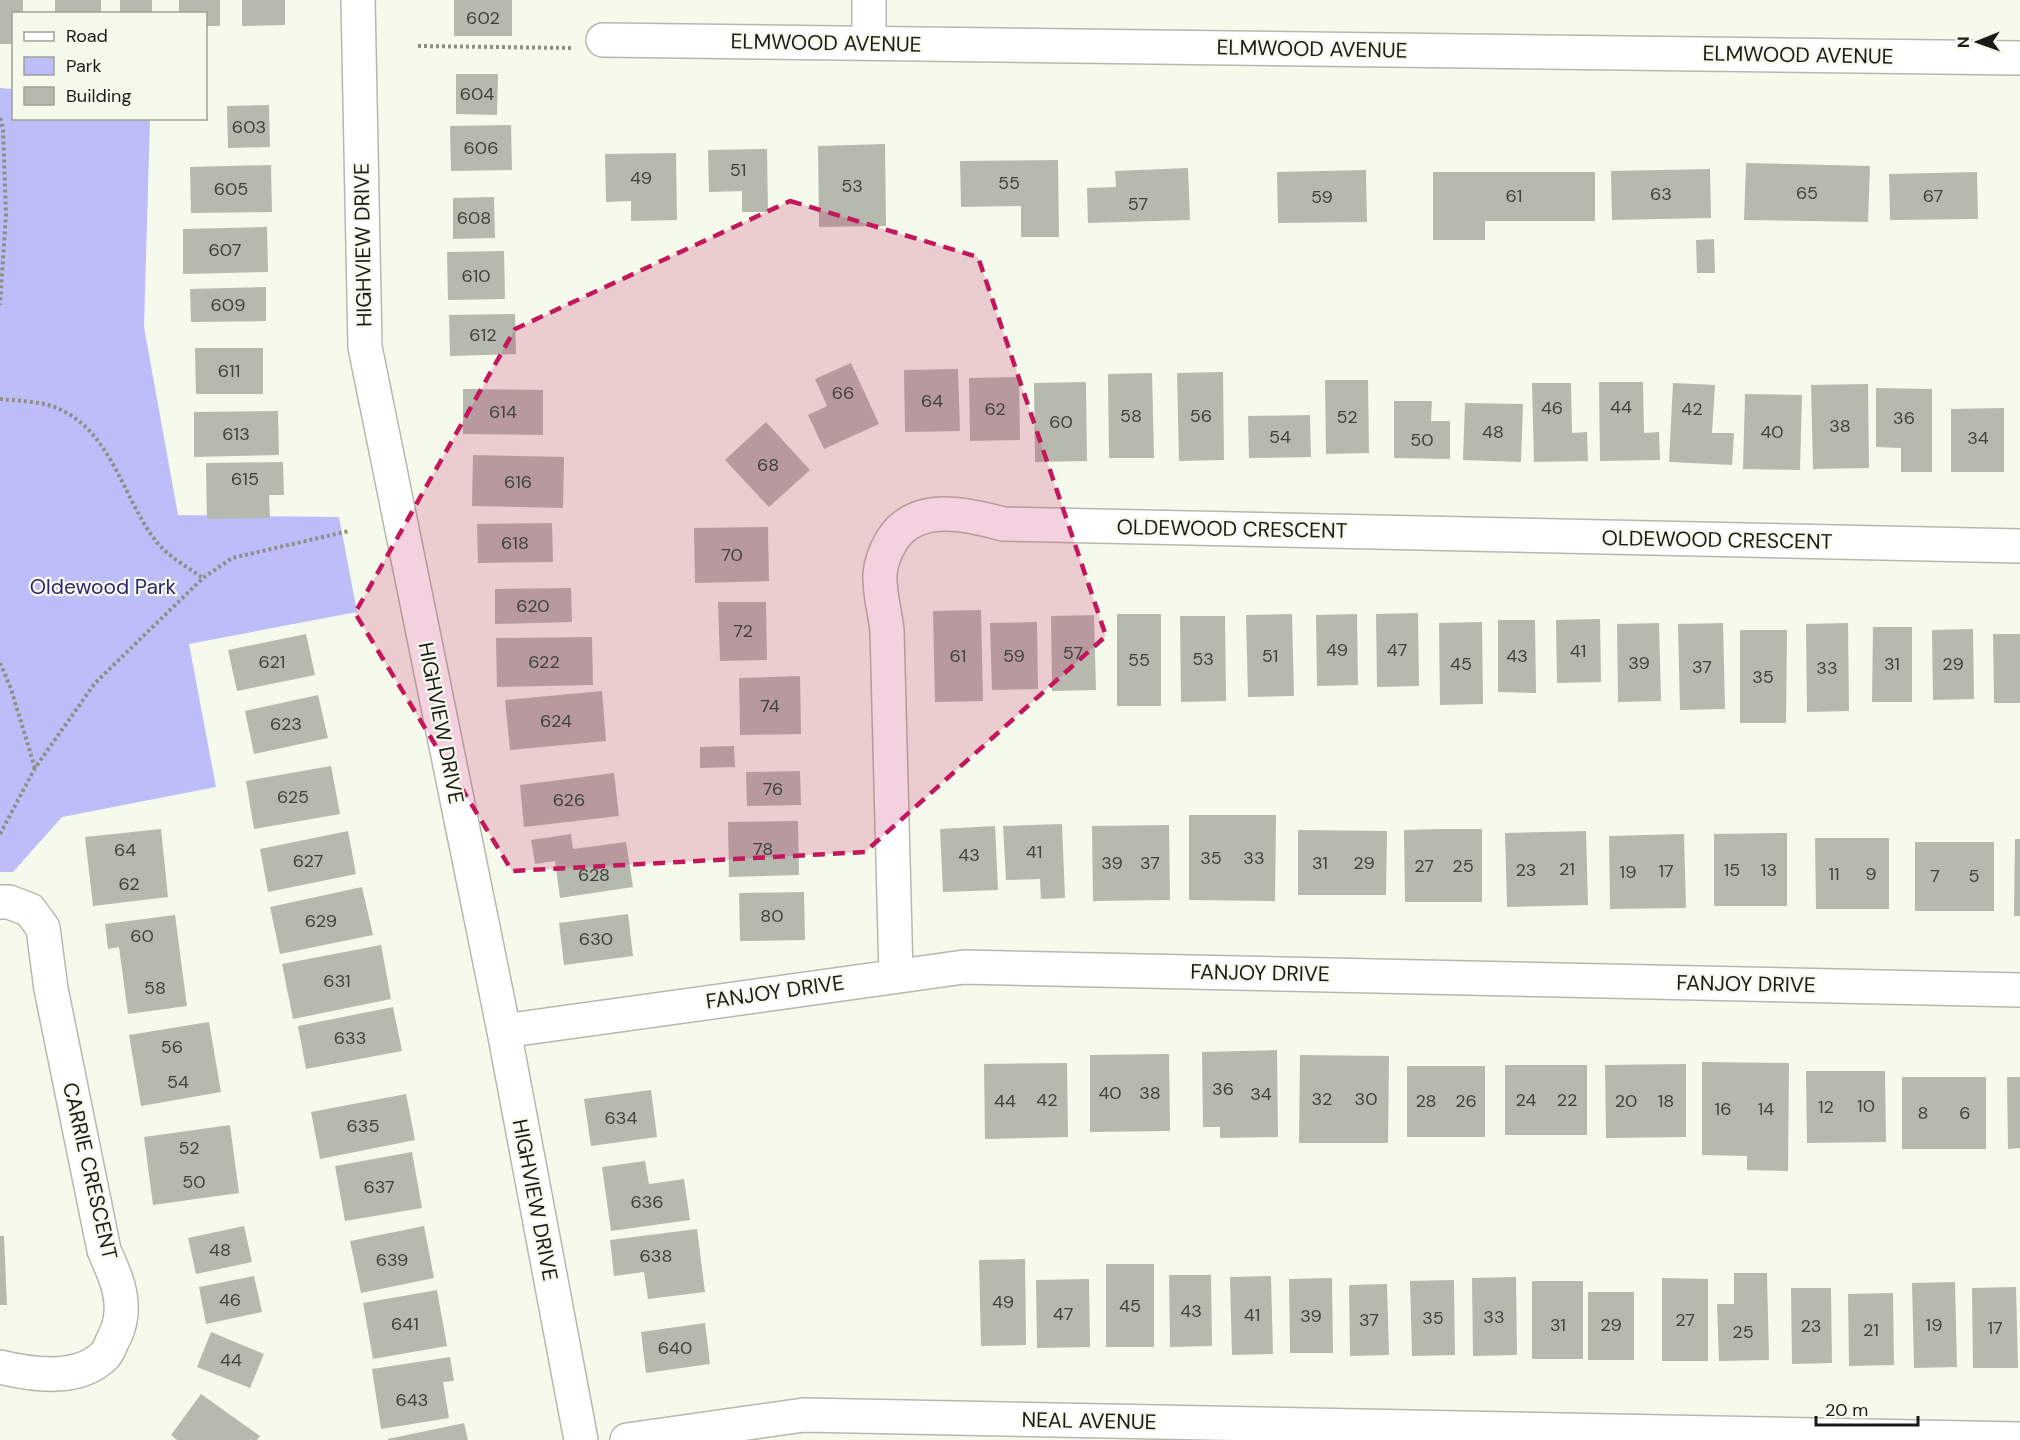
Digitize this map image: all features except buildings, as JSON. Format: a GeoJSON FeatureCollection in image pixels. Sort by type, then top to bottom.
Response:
{"type":"FeatureCollection","features":[{"type":"Feature","properties":{"kind":"street","name":"HIGHVIEW DRIVE"},"geometry":{"type":"LineString","coordinates":[[358,0],[365,347],[504,1031],[581,1440]]}},
{"type":"Feature","properties":{"kind":"street"},"geometry":{"type":"LineString","coordinates":[[869,0],[869,43]]}},
{"type":"Feature","properties":{"kind":"street","name":"ELMWOOD AVENUE"},"geometry":{"type":"LineString","coordinates":[[588,44],[869,43],[2020,58]]}},
{"type":"Feature","properties":{"kind":"street","name":"OLDEWOOD CRESCENT"},"geometry":{"type":"LineString","coordinates":[[897,975],[887,630],[880,576],[885,551],[898,530],[915,518],[937,514],[972,516],[1003,524],[2020,546]]}},
{"type":"Feature","properties":{"kind":"street","name":"CARRIE CRESCENT"},"geometry":{"type":"LineString","coordinates":[[0,902],[9,902],[30,910],[43,928],[51,989],[104,1250],[115,1276],[121,1302],[118,1329],[106,1354],[84,1369],[56,1374],[24,1373],[0,1367]]}},
{"type":"Feature","properties":{"kind":"street","name":"FANJOY DRIVE"},"geometry":{"type":"LineString","coordinates":[[504,1031],[964,967],[2020,990]]}},
{"type":"Feature","properties":{"kind":"street","name":"NEAL AVENUE"},"geometry":{"type":"LineString","coordinates":[[627,1440],[804,1415],[2020,1439]]}},
{"type":"Feature","properties":{"kind":"path"},"geometry":{"type":"LineString","coordinates":[[418,46],[588,44]]}},
{"type":"Feature","properties":{"kind":"path"},"geometry":{"type":"LineString","coordinates":[[0,118],[3,128],[6,214],[0,305]]}},
{"type":"Feature","properties":{"kind":"path"},"geometry":{"type":"LineString","coordinates":[[0,399],[57,408],[74,417],[102,447],[153,538],[167,552],[203,578]]}},
{"type":"Feature","properties":{"kind":"path"},"geometry":{"type":"LineString","coordinates":[[0,834],[35,768],[95,683],[203,578],[232,558],[349,531]]}},
{"type":"Feature","properties":{"kind":"path"},"geometry":{"type":"LineString","coordinates":[[0,663],[10,687],[35,768]]}},
{"type":"Feature","properties":{"kind":"highlighted area"},"geometry":{"type":"Polygon","coordinates":[[[790,201],[978,257],[1106,636],[865,852],[512,871],[355,613],[515,329],[790,201]]]}},
{"type":"Feature","properties":{"kind":"green space","name":"Oldewood Park"},"geometry":{"type":"Polygon","coordinates":[[[0,88],[12,89],[12,120],[150,120],[144,327],[178,515],[339,517],[357,612],[189,644],[216,787],[62,817],[13,872],[0,872],[0,88]]]}}]}
